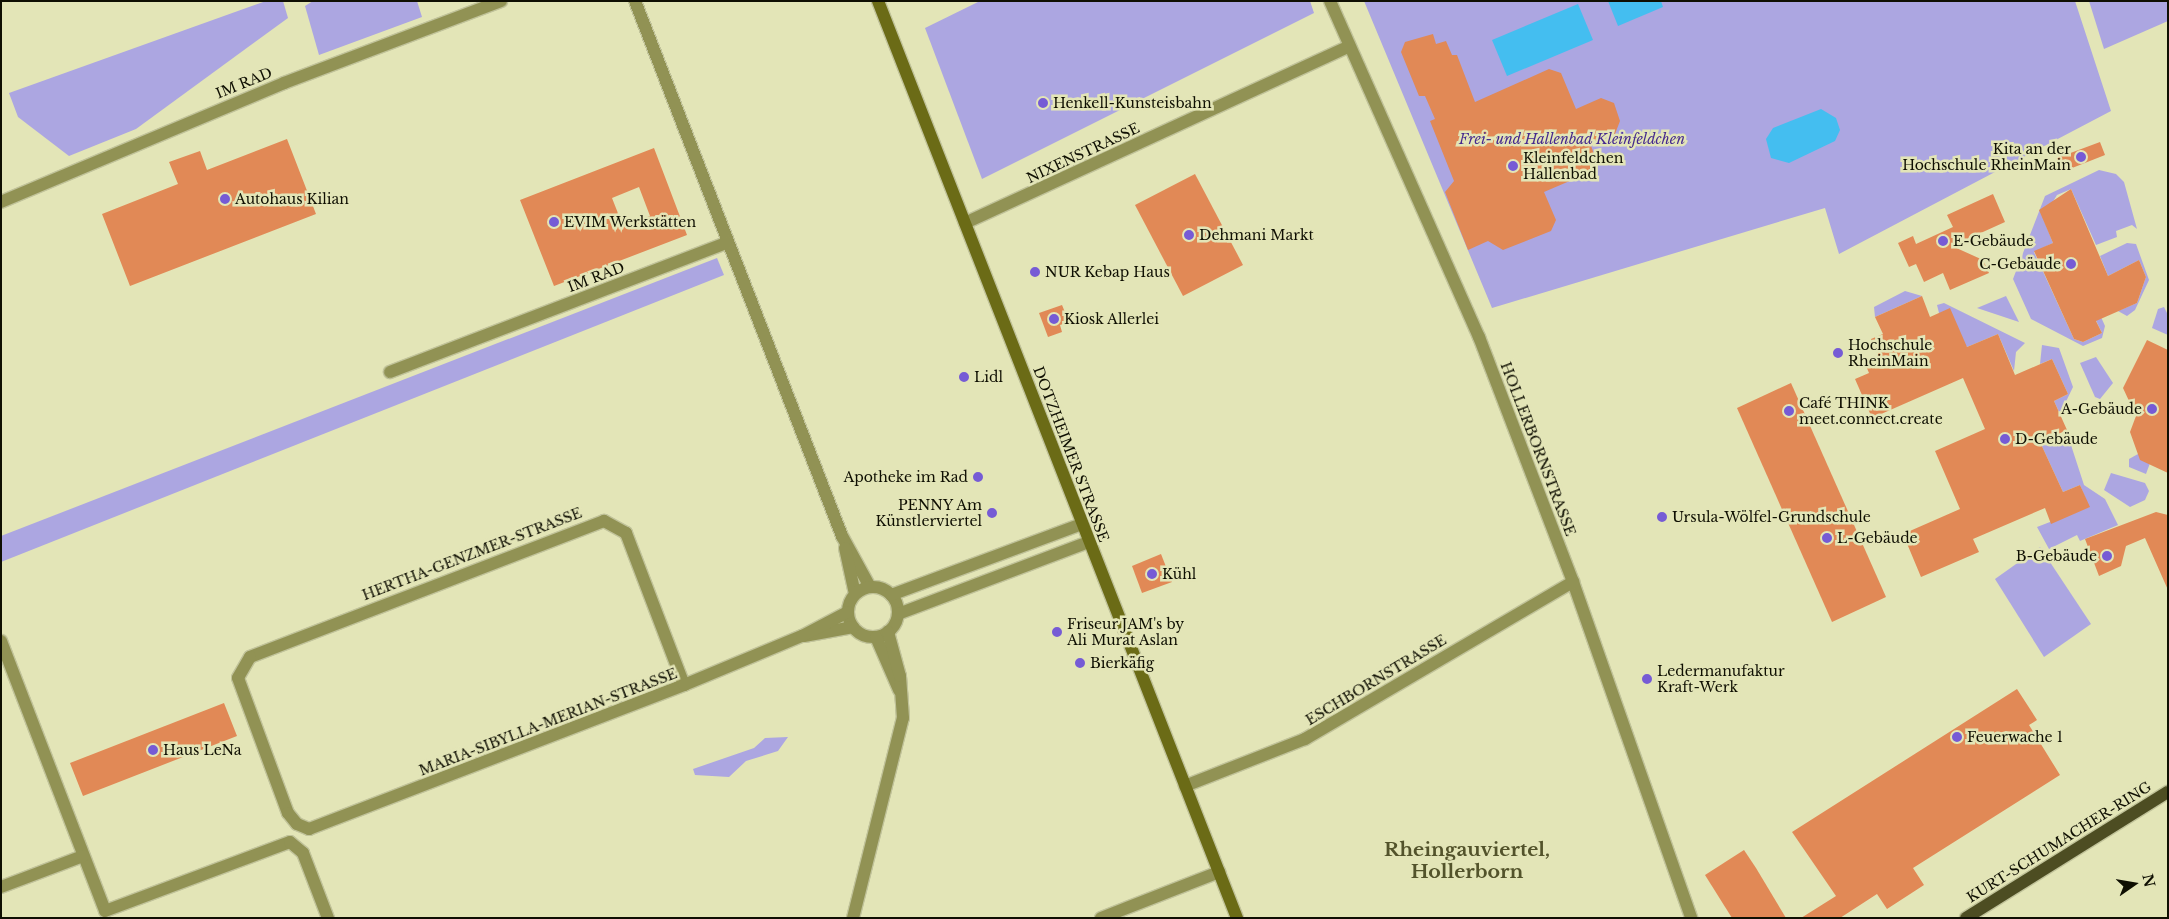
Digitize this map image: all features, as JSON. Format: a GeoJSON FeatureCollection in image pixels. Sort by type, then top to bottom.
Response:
{"type":"FeatureCollection","features":[{"type":"Feature","properties":{"kind":"main road","name":"DOTZHEIMER STRASSE"},"geometry":{"type":"LineString","coordinates":[[878,1],[1237,918]]}},
{"type":"Feature","properties":{"kind":"main road","name":"KURT-SCHUMACHER-RING"},"geometry":{"type":"LineString","coordinates":[[1966,918],[2168,792]]}},
{"type":"Feature","properties":{"kind":"street","name":"IM RAD"},"geometry":{"type":"LineString","coordinates":[[1,202],[284,83],[501,1]]}},
{"type":"Feature","properties":{"kind":"street"},"geometry":{"type":"LineString","coordinates":[[635,1],[842,536],[870,587],[891,595],[1082,524]]}},
{"type":"Feature","properties":{"kind":"street","name":"HOLLERBORNSTRASSE"},"geometry":{"type":"LineString","coordinates":[[1330,1],[1479,338],[1573,582],[1691,918]]}},
{"type":"Feature","properties":{"kind":"street","name":"NIXENSTRASSE"},"geometry":{"type":"LineString","coordinates":[[964,223],[1349,46]]}},
{"type":"Feature","properties":{"kind":"street","name":"IM RAD"},"geometry":{"type":"LineString","coordinates":[[390,372],[728,242]]}},
{"type":"Feature","properties":{"kind":"street","name":"HERTHA-GENZMER-STRASSE"},"geometry":{"type":"LineString","coordinates":[[302,828],[288,813],[255,729],[238,678],[250,657],[598,521],[616,524],[626,533],[684,685]]}},
{"type":"Feature","properties":{"kind":"street"},"geometry":{"type":"LineString","coordinates":[[842,536],[855,594],[848,612],[853,627],[882,634]]}},
{"type":"Feature","properties":{"kind":"street"},"geometry":{"type":"LineString","coordinates":[[882,634],[898,614],[1089,542]]}},
{"type":"Feature","properties":{"kind":"street","name":"ESCHBORNSTRASSE"},"geometry":{"type":"LineString","coordinates":[[1185,786],[1304,739],[1573,582]]}},
{"type":"Feature","properties":{"kind":"street"},"geometry":{"type":"LineString","coordinates":[[855,594],[870,587]]}},
{"type":"Feature","properties":{"kind":"street"},"geometry":{"type":"LineString","coordinates":[[891,595],[898,614]]}},
{"type":"Feature","properties":{"kind":"street","name":"MARIA-SIBYLLA-MERIAN-STRASSE"},"geometry":{"type":"LineString","coordinates":[[302,828],[354,814],[684,685],[802,636],[848,612]]}},
{"type":"Feature","properties":{"kind":"street","name":"MARIA-SIBYLLA-MERIAN-STRASSE"},"geometry":{"type":"LineString","coordinates":[[802,636],[853,627]]}},
{"type":"Feature","properties":{"kind":"street"},"geometry":{"type":"LineString","coordinates":[[854,918],[902,729],[902,695],[882,634]]}},
{"type":"Feature","properties":{"kind":"street"},"geometry":{"type":"LineString","coordinates":[[1,641],[5,659],[106,914],[283,843],[294,843],[303,852],[328,918]]}},
{"type":"Feature","properties":{"kind":"street"},"geometry":{"type":"LineString","coordinates":[[1,887],[82,856]]}},
{"type":"Feature","properties":{"kind":"street"},"geometry":{"type":"LineString","coordinates":[[1101,918],[1219,872]]}},
{"type":"Feature","properties":{"kind":"green space"},"geometry":{"type":"Polygon","coordinates":[[[266,1],[283,1],[288,18],[136,129],[69,156],[18,117],[9,93],[266,1]]]}},
{"type":"Feature","properties":{"kind":"green space"},"geometry":{"type":"Polygon","coordinates":[[[313,1],[417,1],[422,17],[319,55],[305,6],[313,1]]]}},
{"type":"Feature","properties":{"kind":"green space","name":"Henkell-Kunsteisbahn"},"geometry":{"type":"Polygon","coordinates":[[[980,1],[1310,1],[1314,13],[982,179],[925,28],[980,1]]]}},
{"type":"Feature","properties":{"kind":"green space","name":"Frei- und Hallenbad Kleinfeldchen"},"geometry":{"type":"Polygon","coordinates":[[[1364,1],[2075,1],[2111,111],[1839,254],[1825,208],[1492,308],[1364,1]]]}},
{"type":"Feature","properties":{"kind":"green space"},"geometry":{"type":"Polygon","coordinates":[[[2089,1],[2168,1],[2168,21],[2104,49],[2089,1]]]}},
{"type":"Feature","properties":{"kind":"green space"},"geometry":{"type":"Polygon","coordinates":[[[2099,170],[2116,174],[2124,182],[2137,229],[2132,225],[2116,231],[2117,237],[2096,245],[2071,189],[2057,195],[2043,218],[2053,243],[2034,252],[2074,339],[2083,342],[2102,333],[2091,310],[2097,308],[2105,326],[2102,338],[2083,346],[2031,319],[2013,279],[2045,196],[2099,170]]]}},
{"type":"Feature","properties":{"kind":"green space"},"geometry":{"type":"Polygon","coordinates":[[[2127,243],[2136,244],[2149,280],[2135,310],[2127,316],[2118,311],[2137,303],[2146,277],[2139,260],[2108,276],[2100,256],[2127,243]]]}},
{"type":"Feature","properties":{"kind":"green space"},"geometry":{"type":"Polygon","coordinates":[[[717,258],[724,275],[1,562],[1,536],[717,258]]]}},
{"type":"Feature","properties":{"kind":"green space"},"geometry":{"type":"Polygon","coordinates":[[[1905,291],[1922,296],[1875,317],[1874,307],[1905,291]]]}},
{"type":"Feature","properties":{"kind":"green space"},"geometry":{"type":"Polygon","coordinates":[[[2006,296],[2019,322],[1977,308],[2006,296]]]}},
{"type":"Feature","properties":{"kind":"green space"},"geometry":{"type":"Polygon","coordinates":[[[1944,303],[2025,343],[2016,352],[2014,371],[1998,334],[1967,347],[1939,313],[1937,305],[1944,303]]]}},
{"type":"Feature","properties":{"kind":"green space"},"geometry":{"type":"Polygon","coordinates":[[[2164,307],[2168,315],[2168,335],[2152,328],[2158,309],[2164,307]]]}},
{"type":"Feature","properties":{"kind":"green space"},"geometry":{"type":"Polygon","coordinates":[[[2042,345],[2059,348],[2073,387],[2060,414],[2054,401],[2068,394],[2052,359],[2040,364],[2042,345]]]}},
{"type":"Feature","properties":{"kind":"green space"},"geometry":{"type":"Polygon","coordinates":[[[2096,357],[2113,383],[2100,399],[2095,397],[2080,363],[2096,357]]]}},
{"type":"Feature","properties":{"kind":"green space"},"geometry":{"type":"Polygon","coordinates":[[[2053,436],[2070,442],[2084,485],[2105,499],[2118,525],[2080,541],[2077,535],[2049,549],[2037,527],[2089,507],[2080,485],[2063,492],[2040,442],[2053,436]]]}},
{"type":"Feature","properties":{"kind":"green space"},"geometry":{"type":"Polygon","coordinates":[[[2138,454],[2150,463],[2146,474],[2129,467],[2129,459],[2138,454]]]}},
{"type":"Feature","properties":{"kind":"green space"},"geometry":{"type":"Polygon","coordinates":[[[2111,473],[2145,483],[2149,491],[2145,500],[2130,507],[2104,490],[2111,473]]]}},
{"type":"Feature","properties":{"kind":"green space"},"geometry":{"type":"Polygon","coordinates":[[[2040,547],[2091,624],[2044,657],[1995,579],[2040,547]]]}},
{"type":"Feature","properties":{"kind":"green space"},"geometry":{"type":"Polygon","coordinates":[[[788,737],[778,751],[746,761],[729,777],[695,775],[693,769],[754,748],[765,738],[788,737]]]}},
{"type":"Feature","properties":{"kind":"water"},"geometry":{"type":"Polygon","coordinates":[[[1608,1],[1661,1],[1663,7],[1618,26],[1608,1]]]}},
{"type":"Feature","properties":{"kind":"water"},"geometry":{"type":"Polygon","coordinates":[[[1578,4],[1593,40],[1507,76],[1492,40],[1578,4]]]}},
{"type":"Feature","properties":{"kind":"water"},"geometry":{"type":"Polygon","coordinates":[[[1821,109],[1836,118],[1840,130],[1835,141],[1789,163],[1771,158],[1766,139],[1773,128],[1821,109]]]}},
{"type":"Feature","properties":{"kind":"building","name":"Frei- und Hallenbad Kleinfeldchen"},"geometry":{"type":"Polygon","coordinates":[[[1433,34],[1436,44],[1446,41],[1452,55],[1457,55],[1475,102],[1549,69],[1561,73],[1576,109],[1601,98],[1614,103],[1620,121],[1615,134],[1590,143],[1597,162],[1593,171],[1544,192],[1556,220],[1551,231],[1503,250],[1488,241],[1468,250],[1445,192],[1454,181],[1430,121],[1435,119],[1425,96],[1419,96],[1401,52],[1405,42],[1433,34]]]}},
{"type":"Feature","properties":{"kind":"building","name":"Autohaus Kilian"},"geometry":{"type":"Polygon","coordinates":[[[287,139],[316,214],[130,286],[102,214],[178,184],[169,162],[200,151],[207,170],[287,139]]]}},
{"type":"Feature","properties":{"kind":"building","name":"Kita an der Hochschule RheinMain"},"geometry":{"type":"Polygon","coordinates":[[[2100,142],[2105,155],[2062,172],[2057,158],[2100,142]]]}},
{"type":"Feature","properties":{"kind":"building","name":"EVIM Werkstätten"},"geometry":{"type":"Polygon","coordinates":[[[654,148],[687,235],[554,286],[520,200],[654,148]],[[639,187],[612,198],[623,226],[650,216],[639,187]]]}},
{"type":"Feature","properties":{"kind":"building","name":"Dehmani Markt"},"geometry":{"type":"Polygon","coordinates":[[[1195,174],[1243,265],[1183,296],[1135,205],[1195,174]]]}},
{"type":"Feature","properties":{"kind":"building","name":"C-Gebäude"},"geometry":{"type":"Polygon","coordinates":[[[2071,189],[2108,276],[2139,260],[2146,277],[2137,303],[2096,321],[2102,333],[2083,342],[2074,339],[2034,251],[2053,243],[2039,210],[2071,189]]]}},
{"type":"Feature","properties":{"kind":"building","name":"E-Gebäude"},"geometry":{"type":"Polygon","coordinates":[[[1993,194],[2005,222],[1952,246],[1983,260],[1989,273],[1950,290],[1943,273],[1924,282],[1916,264],[1909,267],[1898,243],[1913,236],[1916,244],[1953,227],[1947,215],[1993,194]]]}},
{"type":"Feature","properties":{"kind":"building","name":"D-Gebäude"},"geometry":{"type":"Polygon","coordinates":[[[1922,296],[1930,317],[1950,308],[1967,347],[1998,334],[2015,375],[2052,359],[2068,394],[2054,401],[2067,430],[2040,442],[2063,492],[2080,485],[2090,507],[2051,524],[2045,508],[1973,539],[1979,552],[1921,577],[1903,534],[1960,509],[1935,451],[1985,429],[1963,378],[1872,418],[1855,379],[1869,373],[1864,361],[1878,355],[1871,339],[1883,334],[1875,317],[1922,296]]]}},
{"type":"Feature","properties":{"kind":"building","name":"Kiosk Allerlei"},"geometry":{"type":"Polygon","coordinates":[[[1062,305],[1069,322],[1060,325],[1062,332],[1048,337],[1039,313],[1062,305]]]}},
{"type":"Feature","properties":{"kind":"building","name":"A-Gebäude"},"geometry":{"type":"Polygon","coordinates":[[[2147,340],[2168,350],[2168,473],[2140,460],[2130,432],[2136,416],[2123,388],[2147,340]]]}},
{"type":"Feature","properties":{"kind":"building","name":"L-Gebäude"},"geometry":{"type":"Polygon","coordinates":[[[1791,383],[1886,597],[1832,622],[1737,408],[1791,383]]]}},
{"type":"Feature","properties":{"kind":"building","name":"B-Gebäude"},"geometry":{"type":"Polygon","coordinates":[[[2156,512],[2168,515],[2168,590],[2145,538],[2126,546],[2121,566],[2099,576],[2085,539],[2156,512]]]}},
{"type":"Feature","properties":{"kind":"building","name":"Kühl"},"geometry":{"type":"Polygon","coordinates":[[[1161,554],[1172,582],[1142,593],[1132,566],[1161,554]]]}},
{"type":"Feature","properties":{"kind":"building","name":"Feuerwache 1"},"geometry":{"type":"Polygon","coordinates":[[[2017,689],[2037,720],[2029,725],[2060,775],[1913,868],[1924,885],[1887,909],[1877,894],[1840,918],[1801,918],[1836,896],[1792,832],[2017,689]]]}},
{"type":"Feature","properties":{"kind":"building","name":"Haus LeNa"},"geometry":{"type":"Polygon","coordinates":[[[224,703],[237,736],[83,796],[70,763],[224,703]]]}},
{"type":"Feature","properties":{"kind":"building"},"geometry":{"type":"Polygon","coordinates":[[[1744,850],[1786,918],[1732,918],[1705,875],[1744,850]]]}},
{"type":"Feature","properties":{"kind":"place","name":"Henkell-Kunsteisbahn"},"geometry":{"type":"Point","coordinates":[1043,103]}},
{"type":"Feature","properties":{"kind":"place","name":"Kita an der Hochschule RheinMain"},"geometry":{"type":"Point","coordinates":[2081,157]}},
{"type":"Feature","properties":{"kind":"place","name":"Kleinfeldchen Hallenbad"},"geometry":{"type":"Point","coordinates":[1513,166]}},
{"type":"Feature","properties":{"kind":"place","name":"Autohaus Kilian"},"geometry":{"type":"Point","coordinates":[225,199]}},
{"type":"Feature","properties":{"kind":"place","name":"EVIM Werkstätten"},"geometry":{"type":"Point","coordinates":[554,222]}},
{"type":"Feature","properties":{"kind":"place","name":"Dehmani Markt"},"geometry":{"type":"Point","coordinates":[1189,235]}},
{"type":"Feature","properties":{"kind":"place","name":"E-Gebäude"},"geometry":{"type":"Point","coordinates":[1943,241]}},
{"type":"Feature","properties":{"kind":"place","name":"C-Gebäude"},"geometry":{"type":"Point","coordinates":[2071,264]}},
{"type":"Feature","properties":{"kind":"place","name":"NUR Kebap Haus"},"geometry":{"type":"Point","coordinates":[1035,272]}},
{"type":"Feature","properties":{"kind":"place","name":"Kiosk Allerlei"},"geometry":{"type":"Point","coordinates":[1054,319]}},
{"type":"Feature","properties":{"kind":"place","name":"Hochschule RheinMain"},"geometry":{"type":"Point","coordinates":[1838,353]}},
{"type":"Feature","properties":{"kind":"place","name":"Lidl"},"geometry":{"type":"Point","coordinates":[964,377]}},
{"type":"Feature","properties":{"kind":"place","name":"A-Gebäude"},"geometry":{"type":"Point","coordinates":[2152,409]}},
{"type":"Feature","properties":{"kind":"place","name":"Café THINK meet.connect.create"},"geometry":{"type":"Point","coordinates":[1789,411]}},
{"type":"Feature","properties":{"kind":"place","name":"D-Gebäude"},"geometry":{"type":"Point","coordinates":[2005,439]}},
{"type":"Feature","properties":{"kind":"place","name":"Apotheke im Rad"},"geometry":{"type":"Point","coordinates":[978,477]}},
{"type":"Feature","properties":{"kind":"place","name":"PENNY Am Künstlerviertel"},"geometry":{"type":"Point","coordinates":[992,513]}},
{"type":"Feature","properties":{"kind":"place","name":"Ursula-Wölfel-Grundschule"},"geometry":{"type":"Point","coordinates":[1662,517]}},
{"type":"Feature","properties":{"kind":"place","name":"L-Gebäude"},"geometry":{"type":"Point","coordinates":[1827,538]}},
{"type":"Feature","properties":{"kind":"place","name":"B-Gebäude"},"geometry":{"type":"Point","coordinates":[2107,556]}},
{"type":"Feature","properties":{"kind":"place","name":"Kühl"},"geometry":{"type":"Point","coordinates":[1152,574]}},
{"type":"Feature","properties":{"kind":"place","name":"Friseur JAM's by Ali Murat Aslan"},"geometry":{"type":"Point","coordinates":[1057,632]}},
{"type":"Feature","properties":{"kind":"place","name":"Bierkäfig"},"geometry":{"type":"Point","coordinates":[1080,663]}},
{"type":"Feature","properties":{"kind":"place","name":"Ledermanufaktur Kraft-Werk"},"geometry":{"type":"Point","coordinates":[1647,679]}},
{"type":"Feature","properties":{"kind":"place","name":"Feuerwache 1"},"geometry":{"type":"Point","coordinates":[1957,737]}},
{"type":"Feature","properties":{"kind":"place","name":"Haus LeNa"},"geometry":{"type":"Point","coordinates":[153,750]}},
{"type":"Feature","properties":{"kind":"district","name":"Rheingauviertel, Hollerborn"},"geometry":{"type":"Point","coordinates":[1467,861]}}]}
